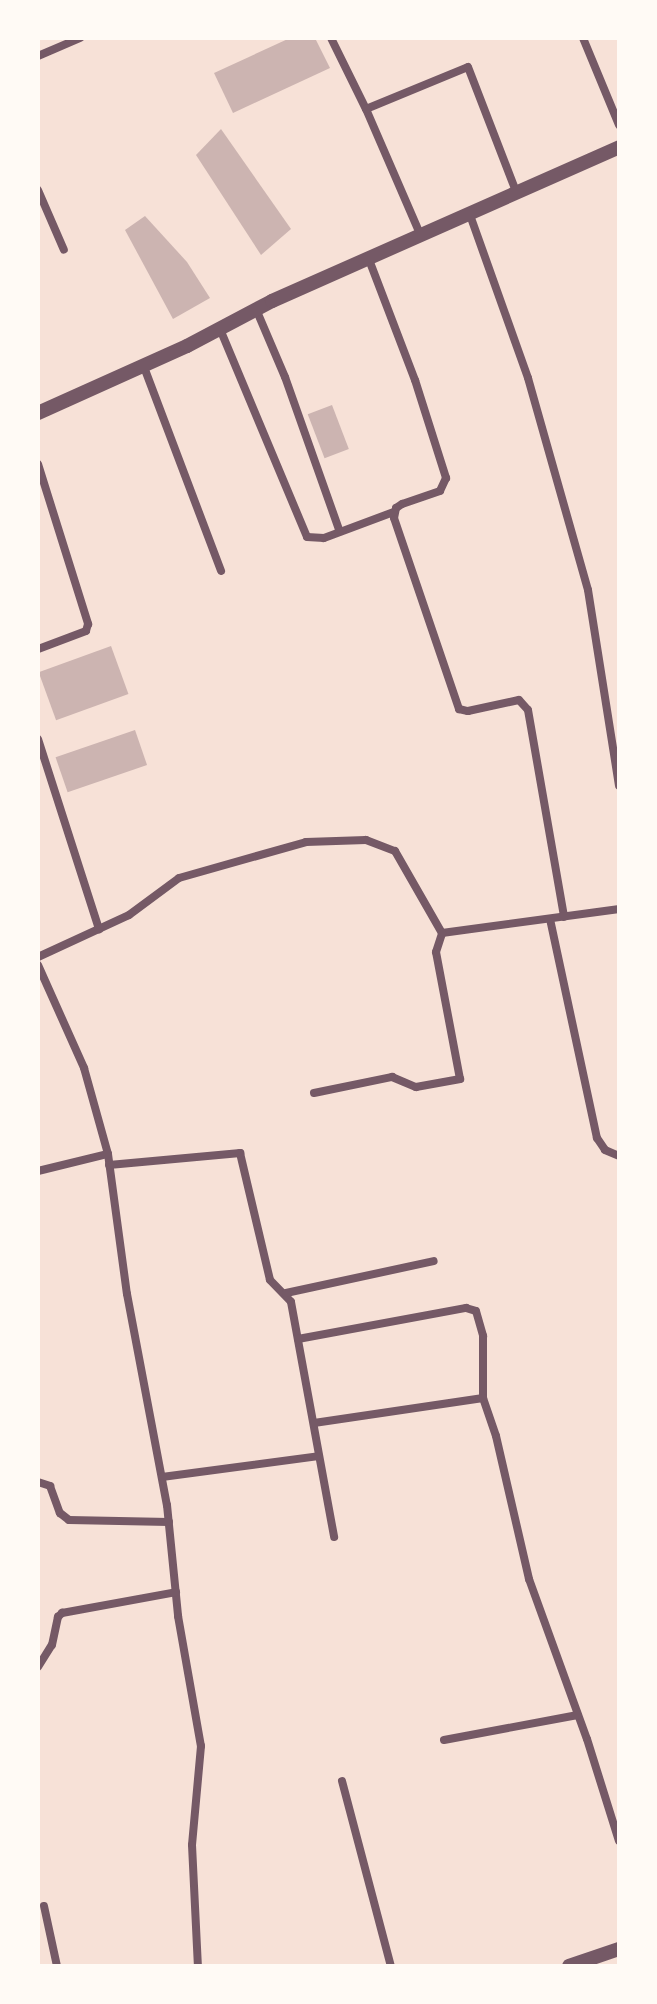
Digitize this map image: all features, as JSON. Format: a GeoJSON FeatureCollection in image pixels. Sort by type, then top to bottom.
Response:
{"type":"FeatureCollection","features":[{"type":"Feature","properties":{"kind":"street"},"geometry":{"type":"LineString","coordinates":[[38,56],[80,38]]}},
{"type":"Feature","properties":{"kind":"street"},"geometry":{"type":"LineString","coordinates":[[331,38],[366,109],[420,234]]}},
{"type":"Feature","properties":{"kind":"street"},"geometry":{"type":"LineString","coordinates":[[583,38],[619,125]]}},
{"type":"Feature","properties":{"kind":"street"},"geometry":{"type":"LineString","coordinates":[[366,109],[468,67],[517,194]]}},
{"type":"Feature","properties":{"kind":"street"},"geometry":{"type":"LineString","coordinates":[[38,413],[144,367],[256,309],[368,257],[470,215],[619,147]]}},
{"type":"Feature","properties":{"kind":"street"},"geometry":{"type":"LineString","coordinates":[[38,190],[64,250]]}},
{"type":"Feature","properties":{"kind":"street"},"geometry":{"type":"LineString","coordinates":[[470,215],[528,378],[588,590],[619,786]]}},
{"type":"Feature","properties":{"kind":"street"},"geometry":{"type":"LineString","coordinates":[[220,329],[303,530],[314,540],[394,512],[402,504],[440,491],[446,478],[429,420],[368,257]]}},
{"type":"Feature","properties":{"kind":"street"},"geometry":{"type":"LineString","coordinates":[[256,309],[285,377],[340,532]]}},
{"type":"Feature","properties":{"kind":"street"},"geometry":{"type":"LineString","coordinates":[[144,367],[221,571]]}},
{"type":"Feature","properties":{"kind":"street"},"geometry":{"type":"LineString","coordinates":[[38,464],[88,624],[86,631],[38,649]]}},
{"type":"Feature","properties":{"kind":"street"},"geometry":{"type":"LineString","coordinates":[[394,512],[459,709],[468,711],[519,700],[528,710],[564,917]]}},
{"type":"Feature","properties":{"kind":"street"},"geometry":{"type":"LineString","coordinates":[[38,739],[99,929]]}},
{"type":"Feature","properties":{"kind":"street"},"geometry":{"type":"LineString","coordinates":[[38,957],[129,915],[179,878],[306,842],[366,840],[395,851],[442,933],[436,952],[460,1079],[416,1087],[396,1077],[314,1093]]}},
{"type":"Feature","properties":{"kind":"street"},"geometry":{"type":"LineString","coordinates":[[442,933],[619,909]]}},
{"type":"Feature","properties":{"kind":"street"},"geometry":{"type":"LineString","coordinates":[[550,919],[597,1138],[600,1146],[619,1156]]}},
{"type":"Feature","properties":{"kind":"street"},"geometry":{"type":"LineString","coordinates":[[38,965],[84,1068],[108,1154],[127,1294],[162,1477],[202,1760],[192,1845],[198,1966]]}},
{"type":"Feature","properties":{"kind":"street"},"geometry":{"type":"LineString","coordinates":[[109,1165],[240,1153],[270,1280],[286,1293],[291,1302],[334,1537]]}},
{"type":"Feature","properties":{"kind":"street"},"geometry":{"type":"LineString","coordinates":[[38,1171],[108,1154]]}},
{"type":"Feature","properties":{"kind":"street"},"geometry":{"type":"LineString","coordinates":[[286,1293],[434,1261]]}},
{"type":"Feature","properties":{"kind":"street"},"geometry":{"type":"LineString","coordinates":[[298,1339],[471,1309],[476,1311],[483,1336],[483,1398],[496,1436],[529,1579],[619,1841]]}},
{"type":"Feature","properties":{"kind":"street"},"geometry":{"type":"LineString","coordinates":[[314,1423],[483,1398]]}},
{"type":"Feature","properties":{"kind":"street"},"geometry":{"type":"LineString","coordinates":[[162,1477],[319,1456]]}},
{"type":"Feature","properties":{"kind":"street"},"geometry":{"type":"LineString","coordinates":[[38,1482],[50,1486],[60,1513],[69,1520],[169,1522]]}},
{"type":"Feature","properties":{"kind":"street"},"geometry":{"type":"LineString","coordinates":[[38,1667],[52,1645],[58,1617],[62,1613],[176,1592]]}},
{"type":"Feature","properties":{"kind":"street"},"geometry":{"type":"LineString","coordinates":[[444,1740],[578,1715]]}},
{"type":"Feature","properties":{"kind":"street"},"geometry":{"type":"LineString","coordinates":[[342,1781],[391,1966]]}},
{"type":"Feature","properties":{"kind":"street"},"geometry":{"type":"LineString","coordinates":[[44,1906],[57,1966]]}},
{"type":"Feature","properties":{"kind":"street"},"geometry":{"type":"LineString","coordinates":[[569,1966],[619,1949]]}},
{"type":"Feature","properties":{"kind":"building"},"geometry":{"type":"Polygon","coordinates":[[[290,38],[315,38],[330,68],[233,113],[214,73],[290,38]]]}},
{"type":"Feature","properties":{"kind":"building"},"geometry":{"type":"Polygon","coordinates":[[[221,129],[291,229],[261,255],[196,155],[221,129]]]}},
{"type":"Feature","properties":{"kind":"building"},"geometry":{"type":"Polygon","coordinates":[[[145,216],[187,262],[210,298],[173,319],[125,230],[145,216]]]}},
{"type":"Feature","properties":{"kind":"building"},"geometry":{"type":"Polygon","coordinates":[[[332,405],[349,449],[325,458],[308,414],[332,405]]]}},
{"type":"Feature","properties":{"kind":"building"},"geometry":{"type":"Polygon","coordinates":[[[111,646],[128,694],[56,720],[39,672],[111,646]]]}},
{"type":"Feature","properties":{"kind":"building"},"geometry":{"type":"Polygon","coordinates":[[[135,730],[147,765],[68,792],[56,757],[135,730]]]}}]}
